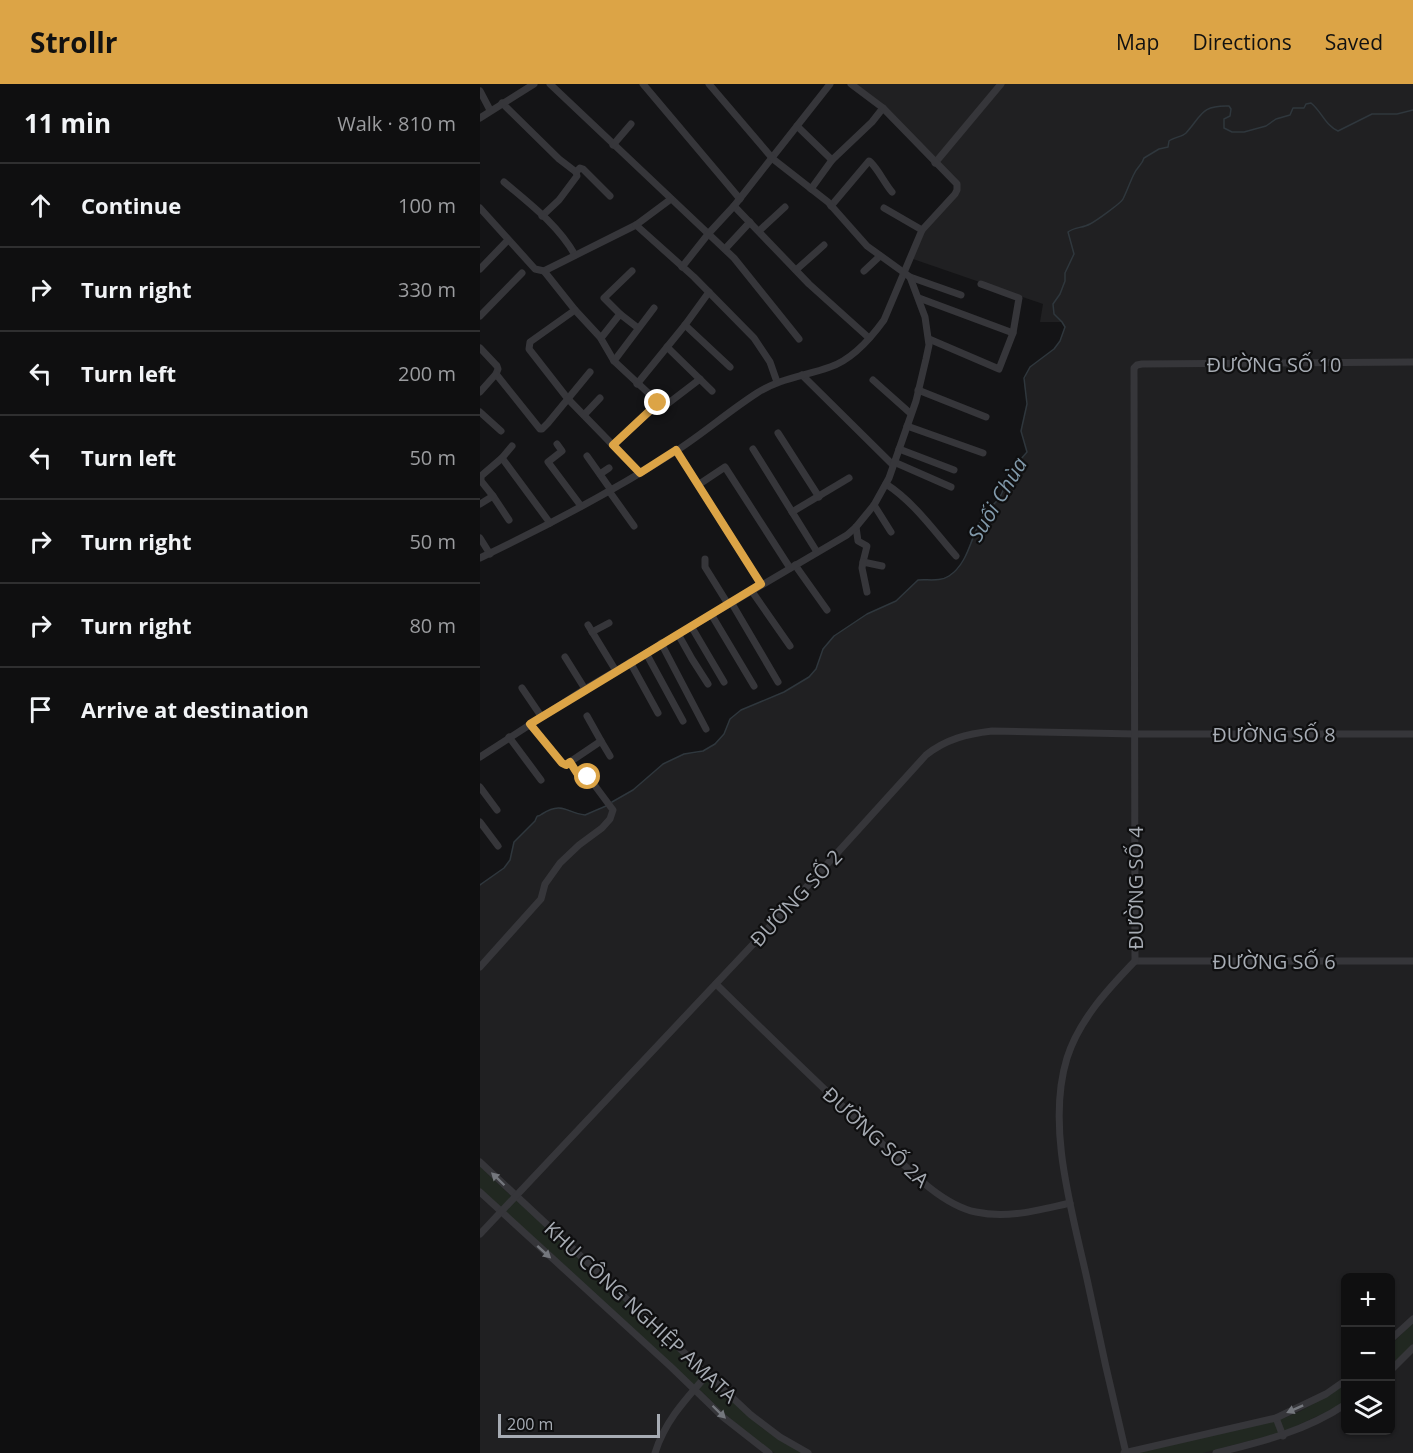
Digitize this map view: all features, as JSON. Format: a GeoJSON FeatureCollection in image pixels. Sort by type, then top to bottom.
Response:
{"type":"FeatureCollection","features":[{"type":"Feature","properties":{"kind":"street"},"geometry":{"type":"LineString","coordinates":[[485,84],[480,89],[490,110]]}},
{"type":"Feature","properties":{"kind":"street"},"geometry":{"type":"LineString","coordinates":[[480,118],[534,84]]}},
{"type":"Feature","properties":{"kind":"street"},"geometry":{"type":"LineString","coordinates":[[550,84],[725,249],[760,288],[799,339]]}},
{"type":"Feature","properties":{"kind":"street"},"geometry":{"type":"LineString","coordinates":[[643,84],[740,199]]}},
{"type":"Feature","properties":{"kind":"street"},"geometry":{"type":"LineString","coordinates":[[709,84],[773,159],[831,206],[867,246],[908,274],[961,295]]}},
{"type":"Feature","properties":{"kind":"street"},"geometry":{"type":"LineString","coordinates":[[682,267],[709,233],[735,206],[830,84]]}},
{"type":"Feature","properties":{"kind":"street"},"geometry":{"type":"LineString","coordinates":[[480,558],[550,524],[640,473],[757,393],[777,382],[832,367],[869,338],[884,320],[908,274],[922,230],[957,190],[957,184],[883,108],[851,84]]}},
{"type":"Feature","properties":{"kind":"street"},"geometry":{"type":"LineString","coordinates":[[936,163],[1001,84]]}},
{"type":"Feature","properties":{"kind":"street"},"geometry":{"type":"LineString","coordinates":[[502,103],[559,159],[576,172],[577,177],[559,200],[542,216]]}},
{"type":"Feature","properties":{"kind":"street"},"geometry":{"type":"LineString","coordinates":[[811,189],[832,160],[872,122],[883,108]]}},
{"type":"Feature","properties":{"kind":"street"},"geometry":{"type":"LineString","coordinates":[[613,145],[631,124]]}},
{"type":"Feature","properties":{"kind":"street"},"geometry":{"type":"LineString","coordinates":[[797,126],[832,160]]}},
{"type":"Feature","properties":{"kind":"street"},"geometry":{"type":"LineString","coordinates":[[831,206],[868,161],[874,164],[884,183],[892,192]]}},
{"type":"Feature","properties":{"kind":"street"},"geometry":{"type":"LineString","coordinates":[[576,172],[580,168],[583,169],[610,196]]}},
{"type":"Feature","properties":{"kind":"street"},"geometry":{"type":"LineString","coordinates":[[504,182],[562,235],[575,255]]}},
{"type":"Feature","properties":{"kind":"street"},"geometry":{"type":"LineString","coordinates":[[544,271],[636,225],[671,199]]}},
{"type":"Feature","properties":{"kind":"street"},"geometry":{"type":"LineString","coordinates":[[735,206],[795,270],[850,323],[869,338]]}},
{"type":"Feature","properties":{"kind":"street"},"geometry":{"type":"LineString","coordinates":[[759,231],[785,207]]}},
{"type":"Feature","properties":{"kind":"street"},"geometry":{"type":"LineString","coordinates":[[480,208],[536,269],[544,271],[601,338],[614,361],[658,403],[666,405],[700,379]]}},
{"type":"Feature","properties":{"kind":"street"},"geometry":{"type":"LineString","coordinates":[[884,208],[922,230]]}},
{"type":"Feature","properties":{"kind":"street"},"geometry":{"type":"LineString","coordinates":[[725,249],[750,222]]}},
{"type":"Feature","properties":{"kind":"street"},"geometry":{"type":"LineString","coordinates":[[636,225],[709,292],[763,349],[777,382]]}},
{"type":"Feature","properties":{"kind":"street"},"geometry":{"type":"LineString","coordinates":[[480,268],[508,240]]}},
{"type":"Feature","properties":{"kind":"street"},"geometry":{"type":"LineString","coordinates":[[795,270],[824,245]]}},
{"type":"Feature","properties":{"kind":"street"},"geometry":{"type":"LineString","coordinates":[[864,271],[880,256]]}},
{"type":"Feature","properties":{"kind":"street"},"geometry":{"type":"LineString","coordinates":[[632,271],[604,298],[638,328]]}},
{"type":"Feature","properties":{"kind":"street"},"geometry":{"type":"LineString","coordinates":[[480,316],[522,273]]}},
{"type":"Feature","properties":{"kind":"street"},"geometry":{"type":"LineString","coordinates":[[480,757],[585,689],[837,541],[856,527],[874,505],[886,484],[907,426],[930,345],[919,298],[908,274]]}},
{"type":"Feature","properties":{"kind":"street"},"geometry":{"type":"LineString","coordinates":[[928,339],[999,369],[1013,333],[1019,298],[981,284]]}},
{"type":"Feature","properties":{"kind":"street"},"geometry":{"type":"LineString","coordinates":[[637,384],[709,292]]}},
{"type":"Feature","properties":{"kind":"street"},"geometry":{"type":"LineString","coordinates":[[919,298],[1013,333]]}},
{"type":"Feature","properties":{"kind":"street"},"geometry":{"type":"LineString","coordinates":[[614,361],[654,308]]}},
{"type":"Feature","properties":{"kind":"street"},"geometry":{"type":"LineString","coordinates":[[575,310],[528,345],[531,353],[568,399],[640,473]]}},
{"type":"Feature","properties":{"kind":"street"},"geometry":{"type":"LineString","coordinates":[[601,338],[620,314]]}},
{"type":"Feature","properties":{"kind":"street"},"geometry":{"type":"LineString","coordinates":[[685,325],[730,367]]}},
{"type":"Feature","properties":{"kind":"street"},"geometry":{"type":"LineString","coordinates":[[667,347],[712,391]]}},
{"type":"Feature","properties":{"kind":"street"},"geometry":{"type":"LineString","coordinates":[[480,348],[498,369],[480,393]]}},
{"type":"Feature","properties":{"kind":"street","name":"ĐƯỜNG SỐ 10"},"geometry":{"type":"LineString","coordinates":[[1135,366],[1142,364],[1413,362]]}},
{"type":"Feature","properties":{"kind":"street","name":"ĐƯỜNG SỐ 4"},"geometry":{"type":"LineString","coordinates":[[1125,1453],[1070,1203],[1058,1118],[1059,1097],[1067,1058],[1079,1032],[1093,1010],[1134,961],[1135,366]]}},
{"type":"Feature","properties":{"kind":"street"},"geometry":{"type":"LineString","coordinates":[[496,374],[542,429],[590,372]]}},
{"type":"Feature","properties":{"kind":"street"},"geometry":{"type":"LineString","coordinates":[[802,375],[894,463],[951,487]]}},
{"type":"Feature","properties":{"kind":"street"},"geometry":{"type":"LineString","coordinates":[[873,381],[910,413]]}},
{"type":"Feature","properties":{"kind":"street"},"geometry":{"type":"LineString","coordinates":[[918,390],[986,417]]}},
{"type":"Feature","properties":{"kind":"street"},"geometry":{"type":"LineString","coordinates":[[584,415],[600,398]]}},
{"type":"Feature","properties":{"kind":"street"},"geometry":{"type":"LineString","coordinates":[[613,445],[658,403]]}},
{"type":"Feature","properties":{"kind":"street"},"geometry":{"type":"LineString","coordinates":[[480,412],[501,431]]}},
{"type":"Feature","properties":{"kind":"street"},"geometry":{"type":"LineString","coordinates":[[907,426],[983,453]]}},
{"type":"Feature","properties":{"kind":"street"},"geometry":{"type":"LineString","coordinates":[[778,433],[819,498]]}},
{"type":"Feature","properties":{"kind":"street"},"geometry":{"type":"LineString","coordinates":[[558,444],[562,451],[548,462],[581,506]]}},
{"type":"Feature","properties":{"kind":"street"},"geometry":{"type":"LineString","coordinates":[[509,520],[480,478],[512,446]]}},
{"type":"Feature","properties":{"kind":"street"},"geometry":{"type":"LineString","coordinates":[[753,449],[817,552]]}},
{"type":"Feature","properties":{"kind":"street"},"geometry":{"type":"LineString","coordinates":[[899,449],[954,470]]}},
{"type":"Feature","properties":{"kind":"street"},"geometry":{"type":"LineString","coordinates":[[676,450],[761,584]]}},
{"type":"Feature","properties":{"kind":"street"},"geometry":{"type":"LineString","coordinates":[[587,456],[634,526]]}},
{"type":"Feature","properties":{"kind":"street"},"geometry":{"type":"LineString","coordinates":[[502,458],[550,524]]}},
{"type":"Feature","properties":{"kind":"street"},"geometry":{"type":"LineString","coordinates":[[698,485],[725,467],[793,566],[827,610]]}},
{"type":"Feature","properties":{"kind":"street"},"geometry":{"type":"LineString","coordinates":[[600,474],[609,468]]}},
{"type":"Feature","properties":{"kind":"street"},"geometry":{"type":"LineString","coordinates":[[792,512],[819,498],[849,478]]}},
{"type":"Feature","properties":{"kind":"street"},"geometry":{"type":"LineString","coordinates":[[886,484],[898,492],[919,513],[956,556]]}},
{"type":"Feature","properties":{"kind":"street"},"geometry":{"type":"LineString","coordinates":[[480,504],[493,496]]}},
{"type":"Feature","properties":{"kind":"street"},"geometry":{"type":"LineString","coordinates":[[874,505],[891,532]]}},
{"type":"Feature","properties":{"kind":"street"},"geometry":{"type":"LineString","coordinates":[[856,527],[858,541],[867,546],[861,565],[867,592]]}},
{"type":"Feature","properties":{"kind":"street"},"geometry":{"type":"LineString","coordinates":[[480,538],[490,554]]}},
{"type":"Feature","properties":{"kind":"street"},"geometry":{"type":"LineString","coordinates":[[705,559],[705,567],[730,603],[778,682]]}},
{"type":"Feature","properties":{"kind":"street"},"geometry":{"type":"LineString","coordinates":[[863,562],[882,566]]}},
{"type":"Feature","properties":{"kind":"street"},"geometry":{"type":"LineString","coordinates":[[751,590],[790,646]]}},
{"type":"Feature","properties":{"kind":"street"},"geometry":{"type":"LineString","coordinates":[[711,614],[754,686]]}},
{"type":"Feature","properties":{"kind":"street"},"geometry":{"type":"LineString","coordinates":[[592,632],[609,623]]}},
{"type":"Feature","properties":{"kind":"street"},"geometry":{"type":"LineString","coordinates":[[588,625],[616,671]]}},
{"type":"Feature","properties":{"kind":"street"},"geometry":{"type":"LineString","coordinates":[[691,626],[724,681]]}},
{"type":"Feature","properties":{"kind":"street"},"geometry":{"type":"LineString","coordinates":[[678,634],[708,684]]}},
{"type":"Feature","properties":{"kind":"street"},"geometry":{"type":"LineString","coordinates":[[661,643],[706,729]]}},
{"type":"Feature","properties":{"kind":"street"},"geometry":{"type":"LineString","coordinates":[[646,652],[683,720]]}},
{"type":"Feature","properties":{"kind":"street"},"geometry":{"type":"LineString","coordinates":[[565,657],[585,689]]}},
{"type":"Feature","properties":{"kind":"street"},"geometry":{"type":"LineString","coordinates":[[630,662],[658,713]]}},
{"type":"Feature","properties":{"kind":"street"},"geometry":{"type":"LineString","coordinates":[[522,688],[542,716]]}},
{"type":"Feature","properties":{"kind":"street"},"geometry":{"type":"LineString","coordinates":[[587,716],[610,756]]}},
{"type":"Feature","properties":{"kind":"street"},"geometry":{"type":"LineString","coordinates":[[530,724],[566,765],[601,741]]}},
{"type":"Feature","properties":{"kind":"street","name":"ĐƯỜNG SỐ 2"},"geometry":{"type":"LineString","coordinates":[[480,1234],[716,984],[932,750],[958,737],[992,731],[1136,734]]}},
{"type":"Feature","properties":{"kind":"street","name":"ĐƯỜNG SỐ 8"},"geometry":{"type":"LineString","coordinates":[[1136,734],[1413,734]]}},
{"type":"Feature","properties":{"kind":"street"},"geometry":{"type":"LineString","coordinates":[[509,737],[541,780]]}},
{"type":"Feature","properties":{"kind":"street"},"geometry":{"type":"LineString","coordinates":[[480,967],[541,899],[545,884],[560,863],[610,819],[608,804],[590,778],[577,773],[570,762]]}},
{"type":"Feature","properties":{"kind":"street"},"geometry":{"type":"LineString","coordinates":[[480,787],[497,810]]}},
{"type":"Feature","properties":{"kind":"street"},"geometry":{"type":"LineString","coordinates":[[480,822],[498,846]]}},
{"type":"Feature","properties":{"kind":"street","name":"ĐƯỜNG SỐ 6"},"geometry":{"type":"LineString","coordinates":[[1134,961],[1413,961]]}},
{"type":"Feature","properties":{"kind":"street","name":"ĐƯỜNG SỐ 2A"},"geometry":{"type":"LineString","coordinates":[[716,984],[841,1106],[945,1198],[975,1212],[1018,1215],[1070,1203]]}},
{"type":"Feature","properties":{"kind":"street","name":"KHU CÔNG NGHIỆP AMATA"},"geometry":{"type":"LineString","coordinates":[[480,1162],[764,1426],[808,1453]]}},
{"type":"Feature","properties":{"kind":"street","name":"KHU CÔNG NGHIỆP AMATA"},"geometry":{"type":"LineString","coordinates":[[480,1192],[742,1433],[770,1453]]}},
{"type":"Feature","properties":{"kind":"street"},"geometry":{"type":"LineString","coordinates":[[1395,1335],[1413,1318]]}},
{"type":"Feature","properties":{"kind":"street"},"geometry":{"type":"LineString","coordinates":[[1395,1366],[1413,1348]]}},
{"type":"Feature","properties":{"kind":"street"},"geometry":{"type":"LineString","coordinates":[[655,1453],[670,1418],[707,1375]]}},
{"type":"Feature","properties":{"kind":"street"},"geometry":{"type":"LineString","coordinates":[[1125,1453],[1276,1418],[1326,1394],[1345,1381]]}},
{"type":"Feature","properties":{"kind":"street"},"geometry":{"type":"LineString","coordinates":[[1216,1453],[1283,1436],[1341,1407]]}},
{"type":"Feature","properties":{"kind":"street"},"geometry":{"type":"LineString","coordinates":[[1276,1418],[1283,1436]]}},
{"type":"Feature","properties":{"kind":"shaded area"},"geometry":{"type":"Polygon","coordinates":[[[854,84],[1413,84],[1413,1453],[480,1453],[480,885],[504,868],[510,860],[514,842],[535,821],[537,816],[561,807],[585,815],[596,811],[633,790],[663,764],[684,754],[697,753],[711,747],[724,734],[730,719],[741,710],[784,692],[809,677],[816,669],[823,649],[834,636],[867,614],[896,601],[918,580],[940,579],[958,569],[983,515],[1000,496],[1008,476],[1027,452],[1021,431],[1027,404],[1024,384],[1026,374],[1030,367],[1054,349],[1065,327],[1062,322],[1040,322],[1043,304],[913,259],[924,231],[959,184],[854,84]]]}},
{"type":"Feature","properties":{"kind":"shaded area"},"geometry":{"type":"Polygon","coordinates":[[[480,1166],[512,1197],[502,1209],[480,1188],[480,1166]]]}},
{"type":"Feature","properties":{"kind":"shaded area"},"geometry":{"type":"Polygon","coordinates":[[[515,1199],[704,1376],[695,1386],[504,1211],[515,1199]]]}},
{"type":"Feature","properties":{"kind":"shaded area"},"geometry":{"type":"Polygon","coordinates":[[[1413,1323],[1413,1344],[1395,1363],[1395,1341],[1413,1323]]]}},
{"type":"Feature","properties":{"kind":"shaded area"},"geometry":{"type":"Polygon","coordinates":[[[707,1378],[762,1428],[802,1453],[775,1453],[758,1442],[698,1388],[707,1378]]]}},
{"type":"Feature","properties":{"kind":"shaded area"},"geometry":{"type":"Polygon","coordinates":[[[1341,1386],[1341,1404],[1283,1432],[1279,1420],[1301,1411],[1341,1386]]]}},
{"type":"Feature","properties":{"kind":"shaded area"},"geometry":{"type":"Polygon","coordinates":[[[1275,1421],[1280,1433],[1203,1453],[1137,1453],[1275,1421]]]}},
{"type":"Feature","properties":{"kind":"waterway","name":"Suối Chùa"},"geometry":{"type":"LineString","coordinates":[[612,802],[633,790],[663,764],[684,754],[703,751],[715,744],[724,734],[730,719],[741,710],[784,692],[809,677],[816,669],[823,649],[834,636],[867,614],[896,601],[918,580],[942,579],[949,576],[961,564],[983,516],[999,498],[1018,462],[1027,452],[1021,431],[1027,404],[1024,378],[1030,367],[1054,349],[1065,327],[1054,314],[1053,304],[1060,294],[1065,281],[1065,273],[1074,254],[1068,232],[1093,222],[1121,201],[1144,158],[1159,149],[1168,147],[1169,141],[1184,134],[1203,113],[1212,107],[1229,106],[1230,116],[1224,119],[1224,128],[1232,132],[1244,132],[1266,126],[1276,119],[1290,115],[1293,108],[1304,108],[1306,104],[1311,103],[1338,131],[1372,114],[1397,114],[1413,110]]}},
{"type":"Feature","properties":{"kind":"waterway","name":"Suối Chùa"},"geometry":{"type":"LineString","coordinates":[[480,885],[504,868],[510,860],[514,842],[535,821],[537,816],[555,808],[585,815],[606,806]]}},
{"type":"Feature","properties":{"kind":"route"},"geometry":{"type":"LineString","coordinates":[[588,777],[577,773],[570,762],[566,765],[562,763],[530,724],[761,584],[676,450],[640,473],[613,445],[658,403]]}}]}
